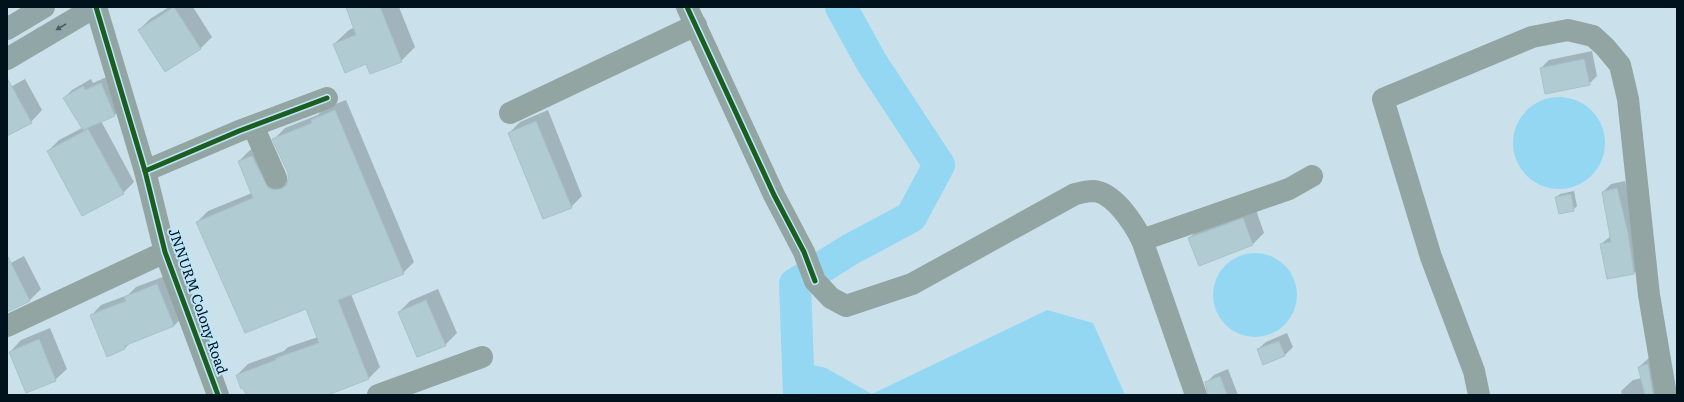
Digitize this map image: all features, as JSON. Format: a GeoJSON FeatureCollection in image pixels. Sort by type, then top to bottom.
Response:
{"type":"FeatureCollection","features":[{"type":"Feature","properties":{"kind":"main road"},"geometry":{"type":"LineString","coordinates":[[7,29],[44,7]]}},
{"type":"Feature","properties":{"kind":"main road"},"geometry":{"type":"LineString","coordinates":[[7,60],[95,7]]}},
{"type":"Feature","properties":{"kind":"street","name":"JNNURM Colony Road"},"geometry":{"type":"LineString","coordinates":[[95,7],[145,171],[165,252],[218,395]]}},
{"type":"Feature","properties":{"kind":"street"},"geometry":{"type":"LineString","coordinates":[[510,113],[692,16],[774,195],[804,252],[815,281],[831,298],[846,306],[862,302],[912,284],[1075,194],[1094,191],[1106,196],[1124,212],[1134,225],[1142,240],[1196,395]]}},
{"type":"Feature","properties":{"kind":"street"},"geometry":{"type":"LineString","coordinates":[[1479,395],[1474,371],[1431,257],[1383,99],[1532,37],[1568,30],[1593,36],[1605,46],[1620,65],[1628,99],[1649,295],[1666,395]]}},
{"type":"Feature","properties":{"kind":"street"},"geometry":{"type":"LineString","coordinates":[[145,171],[253,126],[327,98]]}},
{"type":"Feature","properties":{"kind":"street"},"geometry":{"type":"LineString","coordinates":[[253,126],[276,178]]}},
{"type":"Feature","properties":{"kind":"street"},"geometry":{"type":"LineString","coordinates":[[1142,240],[1289,189],[1312,176]]}},
{"type":"Feature","properties":{"kind":"street"},"geometry":{"type":"LineString","coordinates":[[7,326],[165,252]]}},
{"type":"Feature","properties":{"kind":"street"},"geometry":{"type":"LineString","coordinates":[[378,395],[482,357]]}},
{"type":"Feature","properties":{"kind":"water"},"geometry":{"type":"Polygon","coordinates":[[[1559,97],[1577,100],[1592,110],[1602,125],[1605,143],[1602,161],[1592,176],[1577,186],[1559,189],[1541,186],[1526,176],[1516,161],[1513,143],[1516,125],[1526,110],[1541,100],[1559,97]]]}},
{"type":"Feature","properties":{"kind":"water"},"geometry":{"type":"Polygon","coordinates":[[[1255,253],[1271,256],[1285,265],[1294,279],[1297,295],[1294,311],[1285,325],[1271,334],[1255,337],[1239,334],[1225,325],[1216,311],[1213,295],[1216,279],[1225,265],[1239,256],[1255,253]]]}},
{"type":"Feature","properties":{"kind":"water"},"geometry":{"type":"Polygon","coordinates":[[[1047,310],[1093,323],[1125,395],[801,395],[796,361],[826,368],[872,394],[1047,310]]]}},
{"type":"Feature","properties":{"kind":"building"},"geometry":{"type":"Polygon","coordinates":[[[174,7],[201,49],[165,72],[138,30],[174,7]]]}},
{"type":"Feature","properties":{"kind":"building"},"geometry":{"type":"Polygon","coordinates":[[[346,7],[380,7],[402,62],[370,74],[366,64],[345,73],[333,44],[356,35],[346,7]]]}},
{"type":"Feature","properties":{"kind":"building"},"geometry":{"type":"Polygon","coordinates":[[[1584,59],[1590,85],[1545,94],[1540,68],[1584,59]]]}},
{"type":"Feature","properties":{"kind":"building"},"geometry":{"type":"Polygon","coordinates":[[[7,78],[32,123],[7,136],[7,78]]]}},
{"type":"Feature","properties":{"kind":"building"},"geometry":{"type":"Polygon","coordinates":[[[101,83],[115,116],[83,130],[63,98],[83,86],[85,90],[101,83]]]}},
{"type":"Feature","properties":{"kind":"building"},"geometry":{"type":"Polygon","coordinates":[[[335,110],[404,274],[338,300],[369,379],[328,395],[246,395],[243,388],[241,389],[236,375],[276,360],[276,358],[319,343],[306,309],[245,333],[196,222],[253,198],[238,161],[252,156],[268,188],[274,190],[281,189],[286,186],[288,173],[272,139],[312,123],[311,120],[335,110]]]}},
{"type":"Feature","properties":{"kind":"building"},"geometry":{"type":"Polygon","coordinates":[[[536,121],[572,208],[543,219],[508,133],[536,121]]]}},
{"type":"Feature","properties":{"kind":"building"},"geometry":{"type":"Polygon","coordinates":[[[88,129],[124,194],[82,216],[47,151],[88,129]]]}},
{"type":"Feature","properties":{"kind":"building"},"geometry":{"type":"Polygon","coordinates":[[[1617,188],[1628,233],[1634,274],[1607,279],[1600,244],[1611,242],[1602,192],[1617,188]]]}},
{"type":"Feature","properties":{"kind":"building"},"geometry":{"type":"Polygon","coordinates":[[[1571,194],[1574,211],[1559,214],[1555,197],[1571,194]]]}},
{"type":"Feature","properties":{"kind":"building"},"geometry":{"type":"Polygon","coordinates":[[[1243,218],[1253,245],[1199,266],[1188,238],[1243,218]]]}},
{"type":"Feature","properties":{"kind":"building"},"geometry":{"type":"Polygon","coordinates":[[[7,255],[30,301],[7,312],[7,255]]]}},
{"type":"Feature","properties":{"kind":"building"},"geometry":{"type":"Polygon","coordinates":[[[157,284],[174,326],[124,346],[125,349],[107,357],[90,315],[126,301],[124,297],[157,284]]]}},
{"type":"Feature","properties":{"kind":"building"},"geometry":{"type":"Polygon","coordinates":[[[426,300],[446,346],[417,357],[398,312],[426,300]]]}},
{"type":"Feature","properties":{"kind":"building"},"geometry":{"type":"Polygon","coordinates":[[[39,339],[56,381],[26,393],[9,352],[39,339]]]}},
{"type":"Feature","properties":{"kind":"building"},"geometry":{"type":"Polygon","coordinates":[[[1279,341],[1285,356],[1263,365],[1257,349],[1279,341]]]}},
{"type":"Feature","properties":{"kind":"building"},"geometry":{"type":"Polygon","coordinates":[[[1648,364],[1653,395],[1645,395],[1638,367],[1648,364]]]}},
{"type":"Feature","properties":{"kind":"building"},"geometry":{"type":"Polygon","coordinates":[[[1220,376],[1227,395],[1208,395],[1205,382],[1220,376]]]}},
{"type":"Feature","properties":{"kind":"waterway"},"geometry":{"type":"LineString","coordinates":[[799,395],[795,284],[851,249],[911,217],[939,165],[872,63],[841,7]]}},
{"type":"Feature","properties":{"kind":"cycle path"},"geometry":{"type":"LineString","coordinates":[[96,7],[145,171],[165,252],[218,395]]}},
{"type":"Feature","properties":{"kind":"cycle path"},"geometry":{"type":"LineString","coordinates":[[687,7],[774,195],[804,252],[815,281]]}},
{"type":"Feature","properties":{"kind":"cycle path"},"geometry":{"type":"LineString","coordinates":[[145,171],[239,131],[327,98]]}}]}
